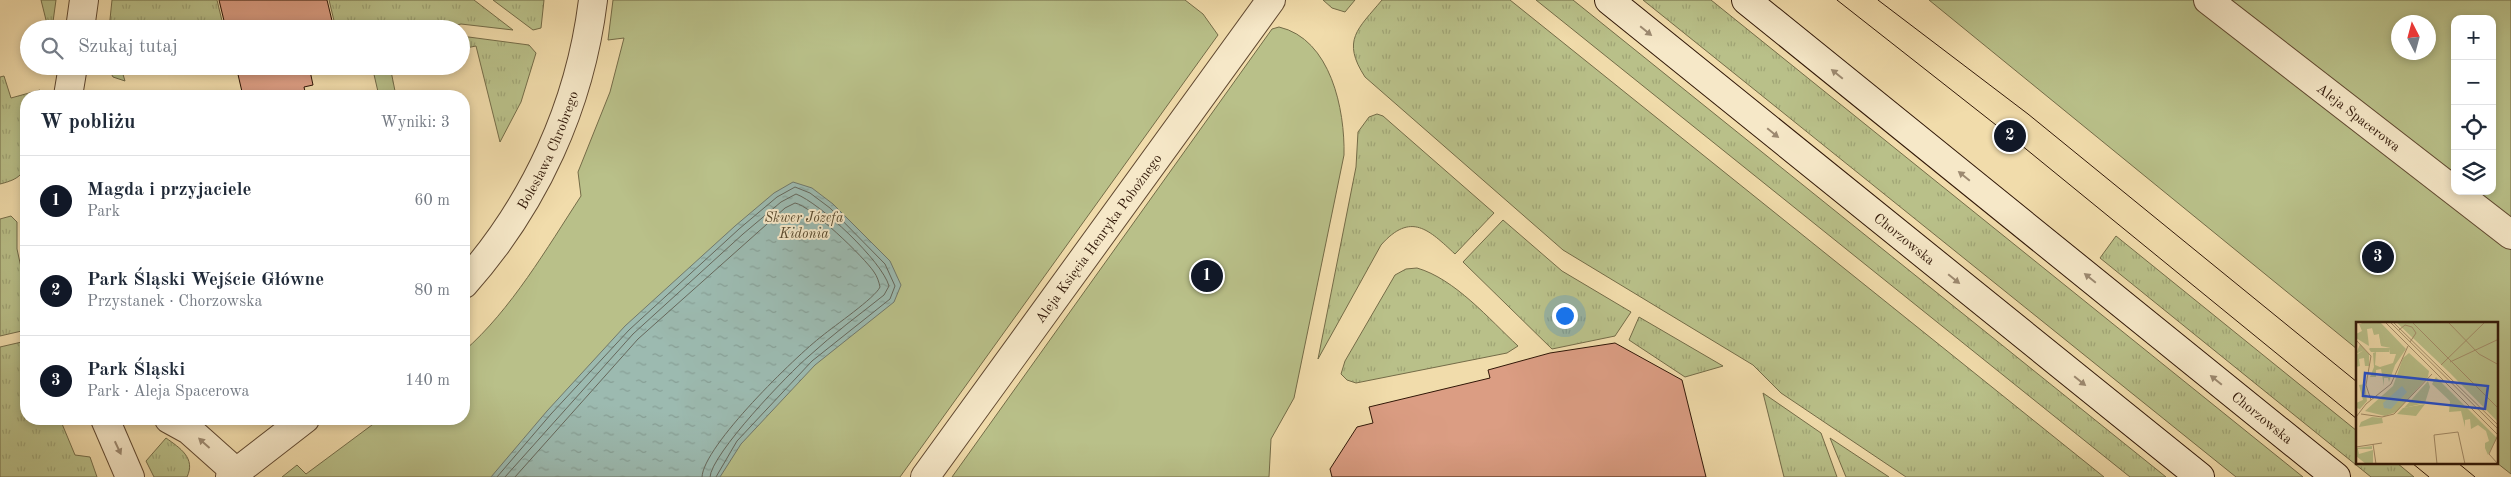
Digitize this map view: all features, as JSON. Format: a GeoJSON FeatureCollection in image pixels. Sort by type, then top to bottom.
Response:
{"type":"FeatureCollection","features":[{"type":"Feature","properties":{"kind":"street"},"geometry":{"type":"LineString","coordinates":[[81,20],[84,0]]}},
{"type":"Feature","properties":{"kind":"street","name":"Bolesława Chrobrego"},"geometry":{"type":"LineString","coordinates":[[470,276],[510,223],[545,167],[568,112],[582,62],[593,0]]}},
{"type":"Feature","properties":{"kind":"street","name":"Aleja Księcia Henryka Pobożnego"},"geometry":{"type":"LineString","coordinates":[[925,477],[1271,0]]}},
{"type":"Feature","properties":{"kind":"street","name":"Chorzowska"},"geometry":{"type":"LineString","coordinates":[[1608,0],[2200,477]]}},
{"type":"Feature","properties":{"kind":"street","name":"Chorzowska"},"geometry":{"type":"LineString","coordinates":[[1746,0],[2336,477]]}},
{"type":"Feature","properties":{"kind":"street","name":"Aleja Spacerowa"},"geometry":{"type":"LineString","coordinates":[[2208,0],[2511,235]]}},
{"type":"Feature","properties":{"kind":"street"},"geometry":{"type":"LineString","coordinates":[[69,90],[72,75]]}},
{"type":"Feature","properties":{"kind":"street"},"geometry":{"type":"LineString","coordinates":[[108,425],[130,477]]}},
{"type":"Feature","properties":{"kind":"street"},"geometry":{"type":"LineString","coordinates":[[180,425],[190,430],[233,474],[297,425]]}},
{"type":"Feature","properties":{"kind":"green space"},"geometry":{"type":"Polygon","coordinates":[[[41,0],[56,0],[53,20],[46,20],[41,0]]]}},
{"type":"Feature","properties":{"kind":"green space"},"geometry":{"type":"Polygon","coordinates":[[[112,0],[217,0],[222,20],[110,20],[112,0]]]}},
{"type":"Feature","properties":{"kind":"green space"},"geometry":{"type":"Polygon","coordinates":[[[329,0],[474,0],[513,30],[470,25],[470,20],[334,20],[329,0]]]}},
{"type":"Feature","properties":{"kind":"green space"},"geometry":{"type":"Polygon","coordinates":[[[493,0],[544,0],[541,28],[533,30],[493,0]]]}},
{"type":"Feature","properties":{"kind":"green space","name":"Skwer Józefa Kidonia"},"geometry":{"type":"Polygon","coordinates":[[[613,0],[1185,0],[1203,14],[1218,35],[900,477],[282,477],[297,465],[306,474],[372,425],[470,425],[470,345],[513,298],[581,196],[578,172],[610,92],[624,38],[608,40],[613,0]]]}},
{"type":"Feature","properties":{"kind":"green space"},"geometry":{"type":"Polygon","coordinates":[[[1323,0],[1355,0],[1345,12],[1332,8],[1323,0]]]}},
{"type":"Feature","properties":{"kind":"green space"},"geometry":{"type":"Polygon","coordinates":[[[1382,0],[1510,0],[2104,477],[1906,477],[1781,393],[1753,365],[1563,250],[1365,77],[1354,53],[1354,44],[1360,27],[1382,0]]]}},
{"type":"Feature","properties":{"kind":"green space"},"geometry":{"type":"Polygon","coordinates":[[[1536,0],[1573,0],[2166,477],[2130,477],[1536,0]]]}},
{"type":"Feature","properties":{"kind":"green space"},"geometry":{"type":"Polygon","coordinates":[[[1643,0],[1711,0],[2303,477],[2236,477],[1643,0]]]}},
{"type":"Feature","properties":{"kind":"green space"},"geometry":{"type":"Polygon","coordinates":[[[1929,0],[2511,0],[2511,474],[2498,464],[2498,322],[2356,322],[2356,348],[1929,0]]]}},
{"type":"Feature","properties":{"kind":"green space"},"geometry":{"type":"Polygon","coordinates":[[[1279,27],[1297,34],[1311,46],[1323,61],[1338,98],[1344,137],[1344,155],[1294,398],[1271,439],[1269,477],[952,477],[1272,29],[1279,27]]]}},
{"type":"Feature","properties":{"kind":"green space"},"geometry":{"type":"Polygon","coordinates":[[[470,37],[529,45],[536,53],[521,102],[500,142],[476,46],[470,47],[470,37]]]}},
{"type":"Feature","properties":{"kind":"green space"},"geometry":{"type":"Polygon","coordinates":[[[112,75],[123,75],[125,81],[112,75]]]}},
{"type":"Feature","properties":{"kind":"green space"},"geometry":{"type":"Polygon","coordinates":[[[374,75],[392,75],[395,90],[378,90],[374,75]]]}},
{"type":"Feature","properties":{"kind":"green space"},"geometry":{"type":"Polygon","coordinates":[[[4,76],[11,98],[20,96],[20,175],[0,184],[0,77],[4,76]]]}},
{"type":"Feature","properties":{"kind":"green space"},"geometry":{"type":"Polygon","coordinates":[[[1377,114],[1383,116],[1494,213],[1455,254],[1437,238],[1420,228],[1402,229],[1392,235],[1381,245],[1318,359],[1356,167],[1358,132],[1369,117],[1377,114]]]}},
{"type":"Feature","properties":{"kind":"green space"},"geometry":{"type":"Polygon","coordinates":[[[11,216],[17,222],[17,249],[20,263],[20,331],[0,336],[0,219],[11,216]]]}},
{"type":"Feature","properties":{"kind":"green space"},"geometry":{"type":"Polygon","coordinates":[[[1503,220],[1562,271],[1631,312],[1615,336],[1552,349],[1463,262],[1503,220]]]}},
{"type":"Feature","properties":{"kind":"green space"},"geometry":{"type":"Polygon","coordinates":[[[2116,236],[2356,430],[2356,464],[2398,464],[2414,477],[2371,477],[2100,258],[2116,236]]]}},
{"type":"Feature","properties":{"kind":"green space"},"geometry":{"type":"Polygon","coordinates":[[[1417,268],[1431,273],[1458,290],[1518,346],[1507,353],[1356,383],[1347,380],[1341,374],[1345,361],[1395,275],[1406,269],[1417,268]]]}},
{"type":"Feature","properties":{"kind":"green space"},"geometry":{"type":"Polygon","coordinates":[[[1639,317],[1723,366],[1685,377],[1629,340],[1639,317]]]}},
{"type":"Feature","properties":{"kind":"green space"},"geometry":{"type":"Polygon","coordinates":[[[20,342],[20,425],[62,425],[75,455],[90,457],[97,477],[0,477],[0,347],[20,342]]]}},
{"type":"Feature","properties":{"kind":"green space"},"geometry":{"type":"Polygon","coordinates":[[[1763,393],[1821,433],[1837,477],[1784,477],[1763,393]]]}},
{"type":"Feature","properties":{"kind":"green space"},"geometry":{"type":"Polygon","coordinates":[[[166,438],[181,450],[188,459],[189,470],[187,477],[154,477],[146,461],[166,438]]]}},
{"type":"Feature","properties":{"kind":"green space"},"geometry":{"type":"Polygon","coordinates":[[[1830,438],[1889,477],[1846,477],[1830,438]]]}},
{"type":"Feature","properties":{"kind":"water"},"geometry":{"type":"Polygon","coordinates":[[[793,182],[812,188],[833,204],[890,261],[901,285],[894,302],[815,365],[741,444],[720,477],[491,477],[547,411],[625,326],[735,226],[774,193],[793,182]]]}},
{"type":"Feature","properties":{"kind":"building"},"geometry":{"type":"Polygon","coordinates":[[[219,0],[327,0],[332,20],[224,20],[219,0]]]}},
{"type":"Feature","properties":{"kind":"building"},"geometry":{"type":"Polygon","coordinates":[[[238,75],[311,75],[313,85],[304,87],[305,90],[242,90],[238,75]]]}},
{"type":"Feature","properties":{"kind":"building"},"geometry":{"type":"Polygon","coordinates":[[[1615,343],[1682,380],[1706,477],[1332,477],[1330,469],[1357,427],[1373,423],[1369,407],[1490,378],[1488,370],[1550,353],[1615,343]]]}},
{"type":"Feature","properties":{"kind":"tram line"},"geometry":{"type":"LineString","coordinates":[[1837,0],[2010,136],[2356,418]]}},
{"type":"Feature","properties":{"kind":"tram line"},"geometry":{"type":"LineString","coordinates":[[1878,0],[2028,114],[2356,381]]}},
{"type":"Feature","properties":{"kind":"tram line"},"geometry":{"type":"LineString","coordinates":[[2413,464],[2429,477]]}},
{"type":"Feature","properties":{"kind":"tram line"},"geometry":{"type":"LineString","coordinates":[[2459,464],[2475,477]]}},
{"type":"Feature","properties":{"kind":"place","name":"Park Śląski Wejście Główne"},"geometry":{"type":"Point","coordinates":[2010,136]}},
{"type":"Feature","properties":{"kind":"place","name":"Park Śląski"},"geometry":{"type":"Point","coordinates":[2378,257]}},
{"type":"Feature","properties":{"kind":"place","name":"Magda i przyjaciele"},"geometry":{"type":"Point","coordinates":[1207,276]}}]}
